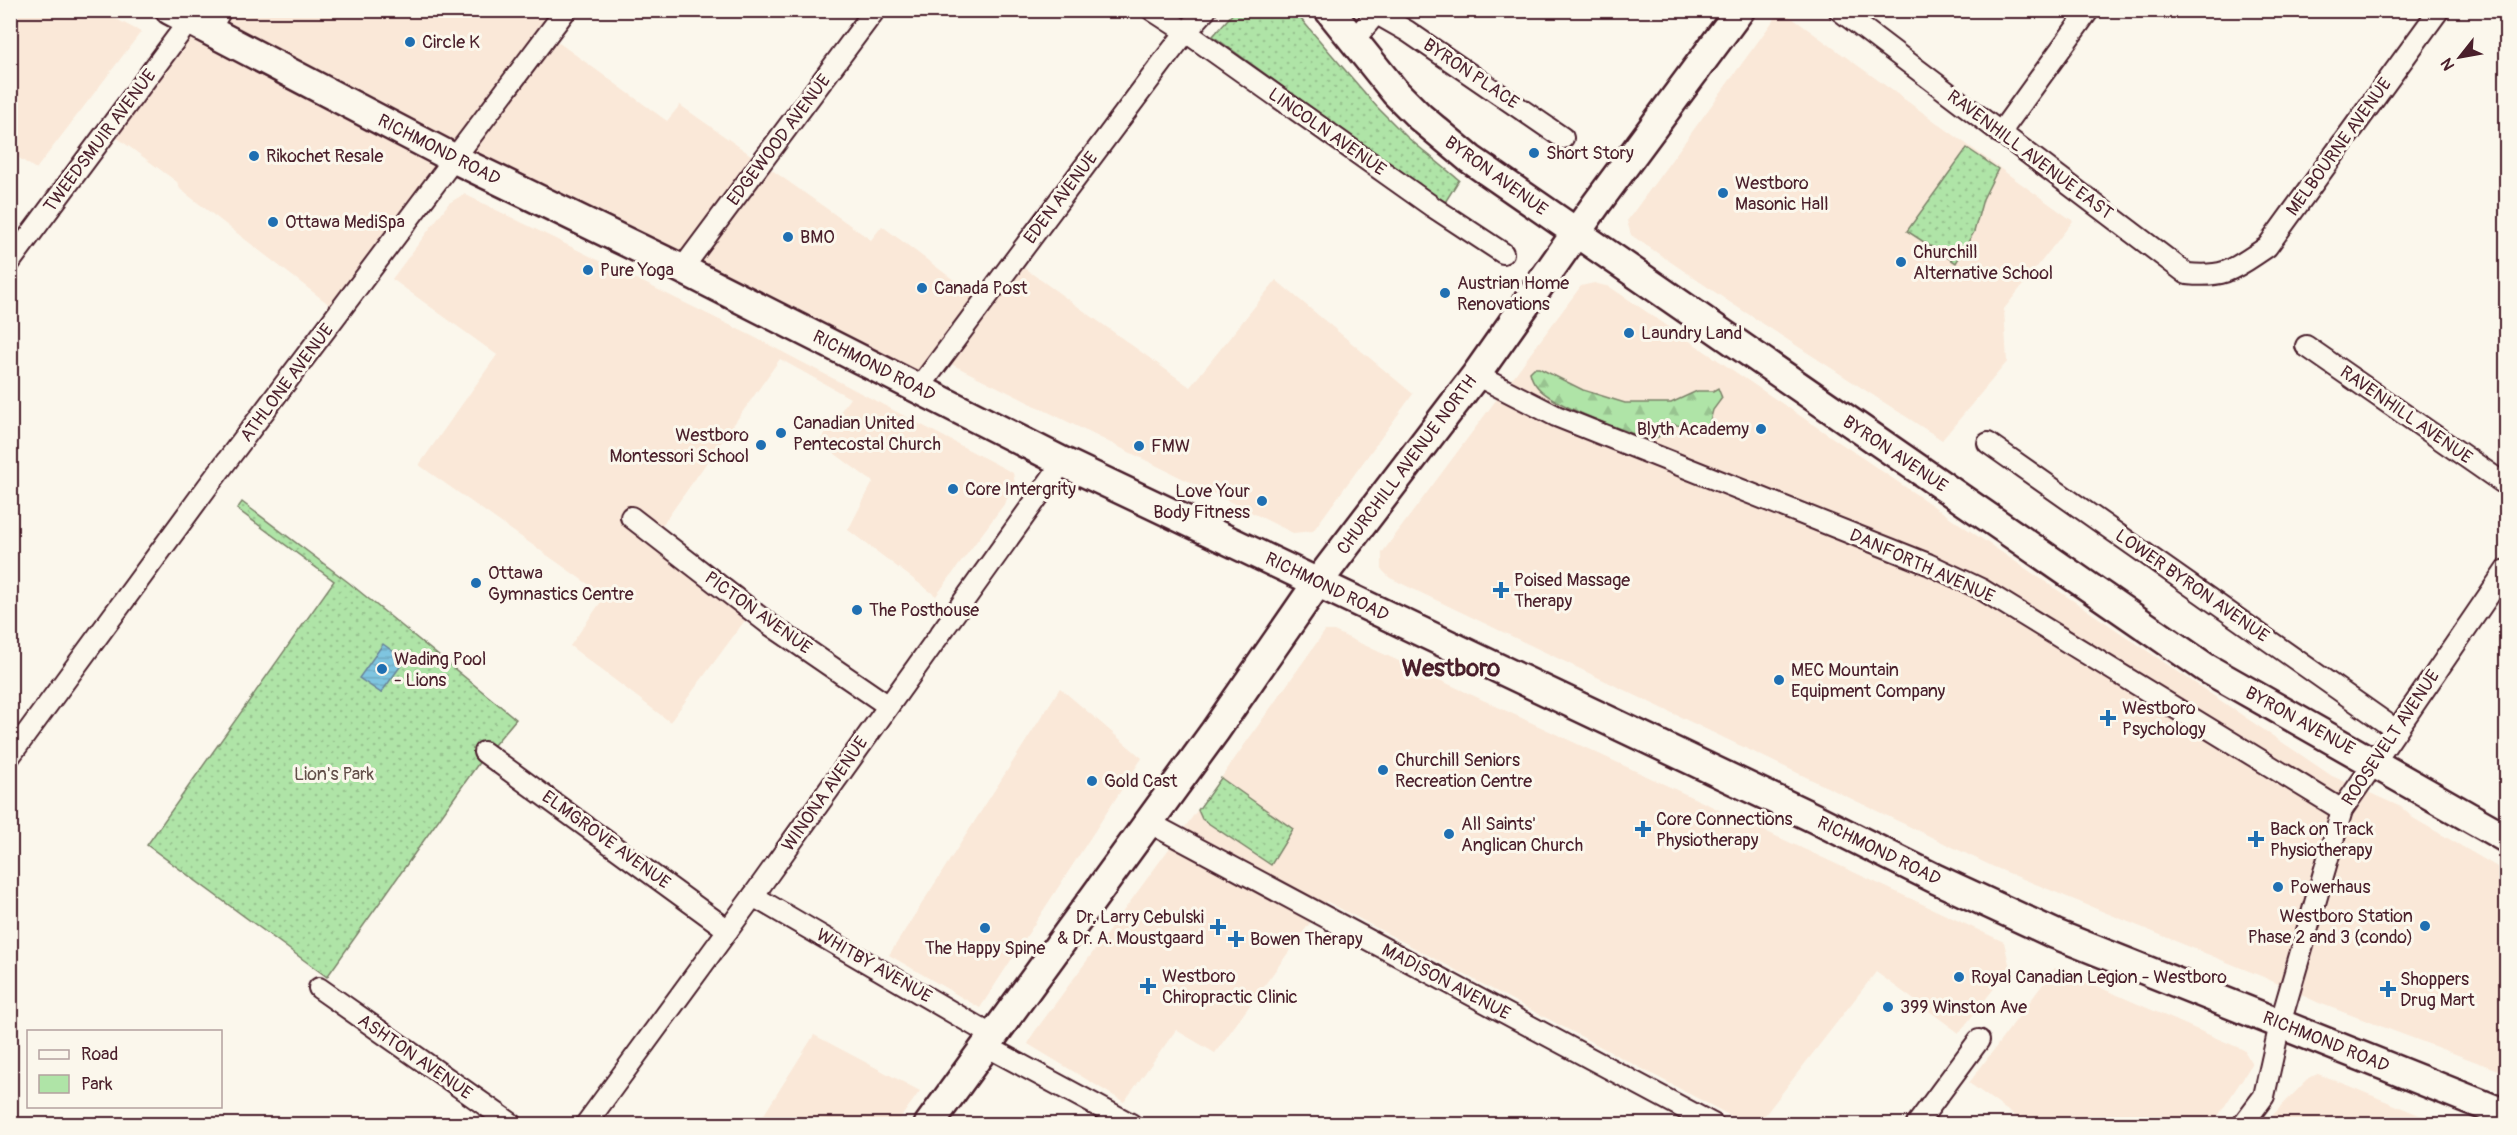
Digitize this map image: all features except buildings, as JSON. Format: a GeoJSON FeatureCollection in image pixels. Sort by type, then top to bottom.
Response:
{"type":"FeatureCollection","features":[{"type":"Feature","properties":{"kind":"main road","name":"BYRON AVENUE"},"geometry":{"type":"LineString","coordinates":[[1329,10],[1367,61],[1420,117],[1470,159],[2206,668],[2374,761],[2506,838]]}},
{"type":"Feature","properties":{"kind":"main road","name":"CHURCHILL AVENUE NORTH"},"geometry":{"type":"LineString","coordinates":[[929,1125],[1228,712],[1318,582],[1476,375],[1740,10]]}},
{"type":"Feature","properties":{"kind":"main road","name":"RICHMOND ROAD"},"geometry":{"type":"LineString","coordinates":[[197,18],[454,159],[682,269],[1063,462],[1824,823],[1936,879],[2055,934],[2506,1114]]}},
{"type":"Feature","properties":{"kind":"street","name":"ATHLONE AVENUE"},"geometry":{"type":"LineString","coordinates":[[10,756],[208,486],[566,10]]}},
{"type":"Feature","properties":{"kind":"street","name":"EDGEWOOD AVENUE"},"geometry":{"type":"LineString","coordinates":[[682,269],[875,10]]}},
{"type":"Feature","properties":{"kind":"street","name":"LINCOLN AVENUE"},"geometry":{"type":"LineString","coordinates":[[1152,10],[1433,207],[1503,253]]}},
{"type":"Feature","properties":{"kind":"street","name":"EDEN AVENUE"},"geometry":{"type":"LineString","coordinates":[[919,388],[1186,32],[1206,10]]}},
{"type":"Feature","properties":{"kind":"street","name":"RAVENHILL AVENUE EAST"},"geometry":{"type":"LineString","coordinates":[[1839,10],[2187,274],[2210,276],[2229,272]]}},
{"type":"Feature","properties":{"kind":"street"},"geometry":{"type":"LineString","coordinates":[[2000,133],[2089,10]]}},
{"type":"Feature","properties":{"kind":"street","name":"MELBOURNE AVENUE"},"geometry":{"type":"LineString","coordinates":[[2229,272],[2266,247],[2439,10]]}},
{"type":"Feature","properties":{"kind":"street"},"geometry":{"type":"LineString","coordinates":[[1353,41],[1378,12]]}},
{"type":"Feature","properties":{"kind":"street","name":"BYRON PLACE"},"geometry":{"type":"LineString","coordinates":[[1378,12],[1563,138]]}},
{"type":"Feature","properties":{"kind":"street","name":"TWEEDSMUIR AVENUE"},"geometry":{"type":"LineString","coordinates":[[10,262],[197,18]]}},
{"type":"Feature","properties":{"kind":"street","name":"RAVENHILL AVENUE"},"geometry":{"type":"LineString","coordinates":[[2306,346],[2506,485]]}},
{"type":"Feature","properties":{"kind":"street","name":"DANFORTH AVENUE"},"geometry":{"type":"LineString","coordinates":[[1476,375],[1556,416],[1928,564],[1981,589],[2342,810]]}},
{"type":"Feature","properties":{"kind":"street","name":"LOWER BYRON AVENUE"},"geometry":{"type":"LineString","coordinates":[[1988,443],[2396,729]]}},
{"type":"Feature","properties":{"kind":"street","name":"WINONA AVENUE"},"geometry":{"type":"LineString","coordinates":[[586,1125],[753,896],[887,705],[1063,462]]}},
{"type":"Feature","properties":{"kind":"street","name":"PICTON AVENUE"},"geometry":{"type":"LineString","coordinates":[[631,517],[769,624],[887,705]]}},
{"type":"Feature","properties":{"kind":"street","name":"ROOSEVELT AVENUE"},"geometry":{"type":"LineString","coordinates":[[2243,1125],[2264,1096],[2280,1024],[2342,810],[2506,570]]}},
{"type":"Feature","properties":{"kind":"street","name":"ELMGROVE AVENUE"},"geometry":{"type":"LineString","coordinates":[[484,752],[728,930]]}},
{"type":"Feature","properties":{"kind":"street","name":"MADISON AVENUE"},"geometry":{"type":"LineString","coordinates":[[1148,822],[1713,1125]]}},
{"type":"Feature","properties":{"kind":"street","name":"WHITBY AVENUE"},"geometry":{"type":"LineString","coordinates":[[753,896],[1131,1125]]}},
{"type":"Feature","properties":{"kind":"street","name":"ASHTON AVENUE"},"geometry":{"type":"LineString","coordinates":[[319,988],[512,1125]]}},
{"type":"Feature","properties":{"kind":"street"},"geometry":{"type":"LineString","coordinates":[[1917,1125],[1979,1040]]}},
{"type":"Feature","properties":{"kind":"shaded area"},"geometry":{"type":"Polygon","coordinates":[[[442,10],[453,18],[459,11],[561,11],[548,35],[667,121],[680,105],[871,240],[882,226],[983,302],[1013,260],[1190,387],[1276,280],[1413,394],[1313,531],[1293,533],[945,361],[919,388],[455,160],[340,313],[180,189],[177,182],[108,131],[189,21],[221,11],[442,10]]]}},
{"type":"Feature","properties":{"kind":"shaded area","name":"Churchill Alternative School"},"geometry":{"type":"Polygon","coordinates":[[[1781,10],[2073,221],[2004,309],[2007,362],[1942,440],[1631,235],[1627,221],[1781,10]]]}},
{"type":"Feature","properties":{"kind":"shaded area"},"geometry":{"type":"Polygon","coordinates":[[[10,11],[101,11],[141,32],[36,169],[11,153],[10,11]]]}},
{"type":"Feature","properties":{"kind":"shaded area"},"geometry":{"type":"Polygon","coordinates":[[[464,194],[750,335],[1013,473],[1015,483],[1005,503],[936,596],[848,530],[873,482],[819,442],[850,398],[780,359],[661,527],[757,604],[670,722],[570,646],[605,596],[419,465],[497,355],[392,279],[449,203],[464,194]]]}},
{"type":"Feature","properties":{"kind":"shaded area"},"geometry":{"type":"Polygon","coordinates":[[[1594,283],[1610,287],[2332,776],[2401,807],[2413,818],[2506,872],[2506,1073],[2319,1003],[2261,976],[1994,867],[1390,578],[1382,570],[1382,553],[1581,286],[1594,283]]]}},
{"type":"Feature","properties":{"kind":"shaded area"},"geometry":{"type":"Polygon","coordinates":[[[1325,631],[1334,631],[2004,942],[2010,968],[1959,1033],[1876,972],[1758,1124],[1746,1124],[1326,901],[1215,1053],[1176,1030],[1124,1102],[1028,1044],[1325,631]]]}},
{"type":"Feature","properties":{"kind":"shaded area"},"geometry":{"type":"Polygon","coordinates":[[[1060,688],[1142,758],[980,1008],[889,955],[1060,688]]]}},
{"type":"Feature","properties":{"kind":"shaded area"},"geometry":{"type":"Polygon","coordinates":[[[2055,968],[2244,1050],[2252,1064],[2213,1124],[2026,1124],[1969,1083],[2055,968]]]}},
{"type":"Feature","properties":{"kind":"shaded area"},"geometry":{"type":"Polygon","coordinates":[[[814,1035],[920,1091],[896,1124],[758,1124],[814,1035]]]}},
{"type":"Feature","properties":{"kind":"shaded area"},"geometry":{"type":"Polygon","coordinates":[[[2318,1074],[2441,1124],[2271,1124],[2266,1122],[2310,1077],[2318,1074]]]}},
{"type":"Feature","properties":{"kind":"green space"},"geometry":{"type":"Polygon","coordinates":[[[1235,11],[1294,11],[1377,107],[1407,137],[1459,180],[1444,204],[1213,36],[1235,11]]]}},
{"type":"Feature","properties":{"kind":"green space"},"geometry":{"type":"Polygon","coordinates":[[[1967,148],[1998,169],[1983,199],[1974,232],[1956,263],[1907,231],[1967,148]]]}},
{"type":"Feature","properties":{"kind":"green space"},"geometry":{"type":"Polygon","coordinates":[[[1534,368],[1539,368],[1583,390],[1625,403],[1671,403],[1697,391],[1713,391],[1718,388],[1722,398],[1713,410],[1708,429],[1705,431],[1672,424],[1658,437],[1650,440],[1556,401],[1535,384],[1530,372],[1534,368]]]}},
{"type":"Feature","properties":{"kind":"green space","name":"Lion's Park"},"geometry":{"type":"Polygon","coordinates":[[[242,502],[348,582],[516,719],[478,764],[327,977],[147,845],[334,581],[237,509],[242,502]]]}},
{"type":"Feature","properties":{"kind":"green space"},"geometry":{"type":"Polygon","coordinates":[[[1221,778],[1293,829],[1271,865],[1202,819],[1198,810],[1221,778]]]}},
{"type":"Feature","properties":{"kind":"water","name":"Wading Pool - Lions"},"geometry":{"type":"Polygon","coordinates":[[[383,644],[405,660],[381,693],[359,678],[383,644]]]}},
{"type":"Feature","properties":{"kind":"place","name":"Circle K"},"geometry":{"type":"Point","coordinates":[410,42]}},
{"type":"Feature","properties":{"kind":"place","name":"Short Story"},"geometry":{"type":"Point","coordinates":[1534,153]}},
{"type":"Feature","properties":{"kind":"place","name":"Rikochet Resale"},"geometry":{"type":"Point","coordinates":[254,156]}},
{"type":"Feature","properties":{"kind":"place","name":"Westboro Masonic Hall"},"geometry":{"type":"Point","coordinates":[1723,193]}},
{"type":"Feature","properties":{"kind":"place","name":"Ottawa MediSpa"},"geometry":{"type":"Point","coordinates":[273,222]}},
{"type":"Feature","properties":{"kind":"place","name":"BMO"},"geometry":{"type":"Point","coordinates":[788,237]}},
{"type":"Feature","properties":{"kind":"place","name":"Churchill Alternative School"},"geometry":{"type":"Point","coordinates":[1901,262]}},
{"type":"Feature","properties":{"kind":"place","name":"Pure Yoga"},"geometry":{"type":"Point","coordinates":[588,270]}},
{"type":"Feature","properties":{"kind":"place","name":"Canada Post"},"geometry":{"type":"Point","coordinates":[922,288]}},
{"type":"Feature","properties":{"kind":"place","name":"Austrian Home Renovations"},"geometry":{"type":"Point","coordinates":[1445,293]}},
{"type":"Feature","properties":{"kind":"place","name":"Laundry Land"},"geometry":{"type":"Point","coordinates":[1629,333]}},
{"type":"Feature","properties":{"kind":"place","name":"Blyth Academy"},"geometry":{"type":"Point","coordinates":[1761,429]}},
{"type":"Feature","properties":{"kind":"place","name":"Canadian United Pentecostal Church"},"geometry":{"type":"Point","coordinates":[781,433]}},
{"type":"Feature","properties":{"kind":"place","name":"Westboro Montessori School"},"geometry":{"type":"Point","coordinates":[761,445]}},
{"type":"Feature","properties":{"kind":"place","name":"FMW"},"geometry":{"type":"Point","coordinates":[1139,446]}},
{"type":"Feature","properties":{"kind":"place","name":"Core Intergrity"},"geometry":{"type":"Point","coordinates":[953,489]}},
{"type":"Feature","properties":{"kind":"place","name":"Love Your Body Fitness"},"geometry":{"type":"Point","coordinates":[1262,501]}},
{"type":"Feature","properties":{"kind":"place","name":"Ottawa Gymnastics Centre"},"geometry":{"type":"Point","coordinates":[476,583]}},
{"type":"Feature","properties":{"kind":"place","name":"Poised Massage Therapy"},"geometry":{"type":"Point","coordinates":[1501,590]}},
{"type":"Feature","properties":{"kind":"place","name":"The Posthouse"},"geometry":{"type":"Point","coordinates":[857,610]}},
{"type":"Feature","properties":{"kind":"place","name":"Wading Pool - Lions"},"geometry":{"type":"Point","coordinates":[382,669]}},
{"type":"Feature","properties":{"kind":"place","name":"MEC Mountain Equipment Company"},"geometry":{"type":"Point","coordinates":[1779,680]}},
{"type":"Feature","properties":{"kind":"place","name":"Westboro Psychology"},"geometry":{"type":"Point","coordinates":[2108,718]}},
{"type":"Feature","properties":{"kind":"place","name":"Churchill Seniors Recreation Centre"},"geometry":{"type":"Point","coordinates":[1383,770]}},
{"type":"Feature","properties":{"kind":"place","name":"Gold Cast"},"geometry":{"type":"Point","coordinates":[1092,781]}},
{"type":"Feature","properties":{"kind":"place","name":"Core Connections Physiotherapy"},"geometry":{"type":"Point","coordinates":[1643,829]}},
{"type":"Feature","properties":{"kind":"place","name":"All Saints' Anglican Church"},"geometry":{"type":"Point","coordinates":[1449,834]}},
{"type":"Feature","properties":{"kind":"place","name":"Back on Track Physiotherapy"},"geometry":{"type":"Point","coordinates":[2256,839]}},
{"type":"Feature","properties":{"kind":"place","name":"Powerhaus"},"geometry":{"type":"Point","coordinates":[2278,887]}},
{"type":"Feature","properties":{"kind":"place","name":"Westboro Station Phase 2 and 3 (condo)"},"geometry":{"type":"Point","coordinates":[2425,926]}},
{"type":"Feature","properties":{"kind":"place","name":"Dr. Larry Cebulski & Dr. A. Moustgaard"},"geometry":{"type":"Point","coordinates":[1218,927]}},
{"type":"Feature","properties":{"kind":"place","name":"The Happy Spine"},"geometry":{"type":"Point","coordinates":[985,928]}},
{"type":"Feature","properties":{"kind":"place","name":"Bowen Therapy"},"geometry":{"type":"Point","coordinates":[1236,939]}},
{"type":"Feature","properties":{"kind":"place","name":"Royal Canadian Legion - Westboro"},"geometry":{"type":"Point","coordinates":[1959,977]}},
{"type":"Feature","properties":{"kind":"place","name":"Westboro Chiropractic Clinic"},"geometry":{"type":"Point","coordinates":[1148,986]}},
{"type":"Feature","properties":{"kind":"place","name":"Shoppers Drug Mart"},"geometry":{"type":"Point","coordinates":[2388,989]}},
{"type":"Feature","properties":{"kind":"place","name":"399 Winston Ave"},"geometry":{"type":"Point","coordinates":[1888,1007]}},
{"type":"Feature","properties":{"kind":"district","name":"Westboro"},"geometry":{"type":"Point","coordinates":[1451,668]}}]}
